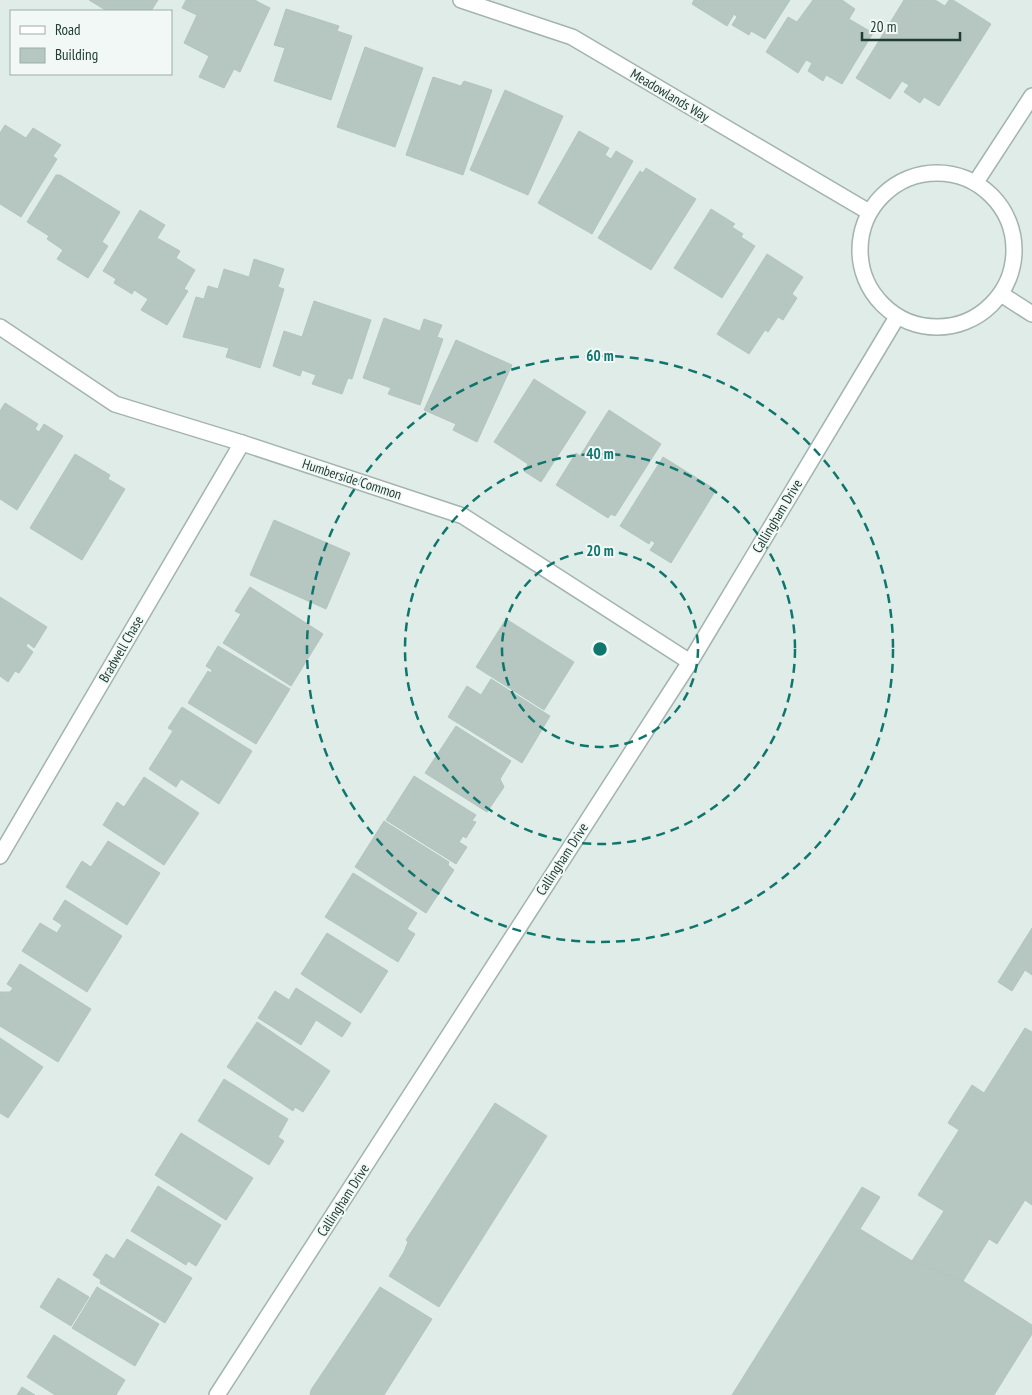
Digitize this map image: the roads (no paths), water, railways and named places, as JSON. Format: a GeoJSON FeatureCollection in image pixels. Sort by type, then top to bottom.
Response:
{"type":"FeatureCollection","features":[{"type":"Feature","properties":{"kind":"street","name":"Meadowlands Way"},"geometry":{"type":"LineString","coordinates":[[461,0],[572,36],[869,212]]}},
{"type":"Feature","properties":{"kind":"street"},"geometry":{"type":"LineString","coordinates":[[976,182],[1032,96]]}},
{"type":"Feature","properties":{"kind":"street"},"geometry":{"type":"LineString","coordinates":[[947,172],[976,182],[996,198],[1009,220],[1015,245],[1012,271],[1001,294],[980,315],[953,326],[924,326],[897,317],[874,296],[862,270],[859,240],[869,212],[889,189],[916,175],[947,172]]}},
{"type":"Feature","properties":{"kind":"street"},"geometry":{"type":"LineString","coordinates":[[1001,294],[1032,314]]}},
{"type":"Feature","properties":{"kind":"street","name":"Callingham Drive"},"geometry":{"type":"LineString","coordinates":[[217,1395],[690,662],[897,317]]}},
{"type":"Feature","properties":{"kind":"street","name":"Humberside Common"},"geometry":{"type":"LineString","coordinates":[[0,327],[115,404],[242,443],[462,516],[690,662]]}},
{"type":"Feature","properties":{"kind":"street","name":"Bradwell Chase"},"geometry":{"type":"LineString","coordinates":[[0,856],[242,443]]}}]}
